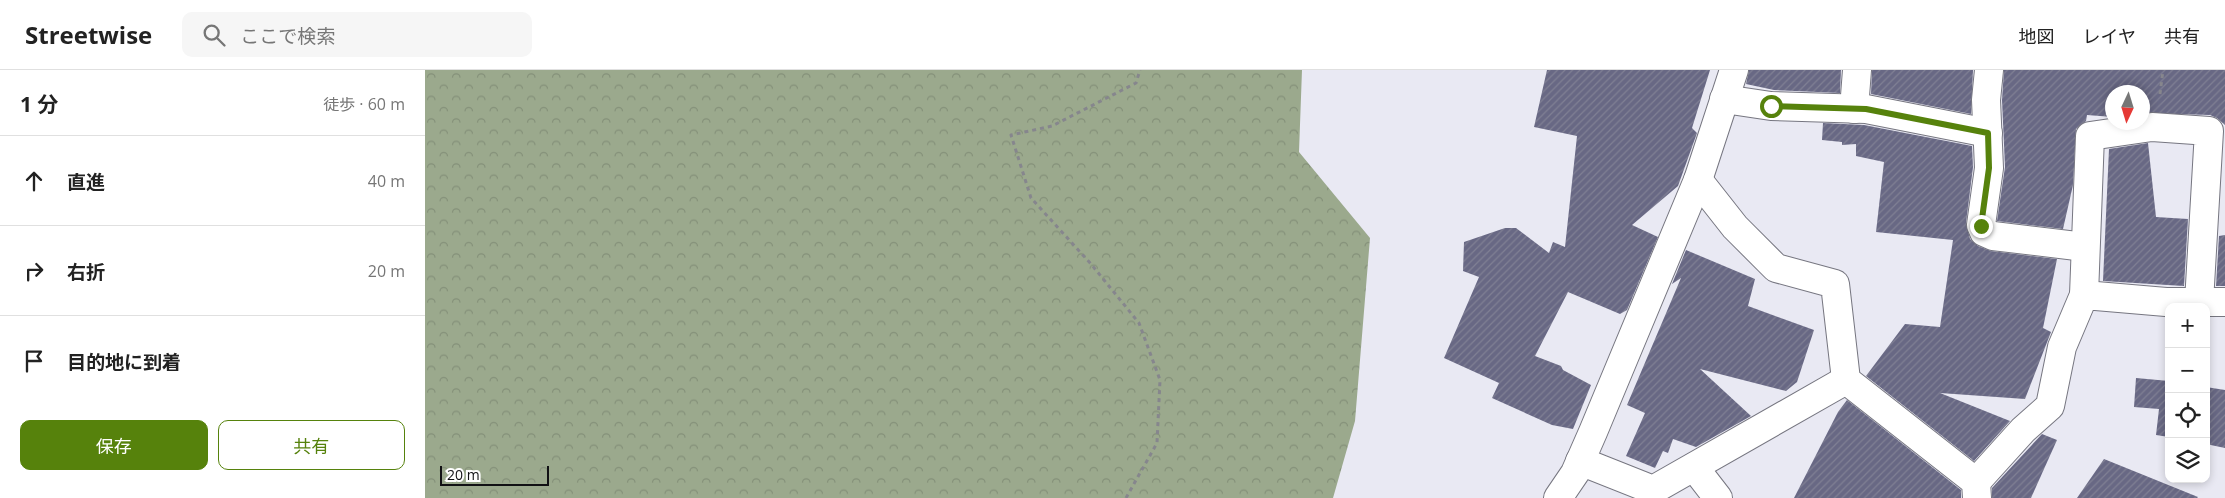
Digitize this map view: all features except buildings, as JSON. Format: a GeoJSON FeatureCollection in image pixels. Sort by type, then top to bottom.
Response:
{"type":"FeatureCollection","features":[{"type":"Feature","properties":{"kind":"street"},"geometry":{"type":"LineString","coordinates":[[1558,498],[1580,462],[1698,180],[1734,70]]}},
{"type":"Feature","properties":{"kind":"street"},"geometry":{"type":"LineString","coordinates":[[1854,109],[1857,70]]}},
{"type":"Feature","properties":{"kind":"street"},"geometry":{"type":"LineString","coordinates":[[1989,70],[1986,100],[1989,168],[1981,226],[1984,232],[1993,236],[2085,247]]}},
{"type":"Feature","properties":{"kind":"street"},"geometry":{"type":"LineString","coordinates":[[1724,99],[1771,106],[1866,109],[1988,133]]}},
{"type":"Feature","properties":{"kind":"street"},"geometry":{"type":"LineString","coordinates":[[1698,180],[1735,227],[1776,268],[1835,284],[1846,380],[1976,490],[2023,430],[2050,406],[2062,347],[2084,295],[2090,136],[2152,127],[2209,131],[2212,302],[2084,295]]}},
{"type":"Feature","properties":{"kind":"street"},"geometry":{"type":"LineString","coordinates":[[1580,462],[1653,490],[1846,380]]}},
{"type":"Feature","properties":{"kind":"street"},"geometry":{"type":"LineString","coordinates":[[1693,467],[1718,498]]}},
{"type":"Feature","properties":{"kind":"path"},"geometry":{"type":"LineString","coordinates":[[1126,498],[1157,443],[1160,380],[1139,323],[1091,264],[1031,198],[1011,135],[1052,126],[1136,83],[1140,70]]}},
{"type":"Feature","properties":{"kind":"green space"},"geometry":{"type":"Polygon","coordinates":[[[425,70],[1302,70],[1299,152],[1370,238],[1355,421],[1333,498],[425,498],[425,70]]]}},
{"type":"Feature","properties":{"kind":"route"},"geometry":{"type":"LineString","coordinates":[[1771,106],[1866,109],[1988,133],[1989,168],[1981,226]]}}]}
